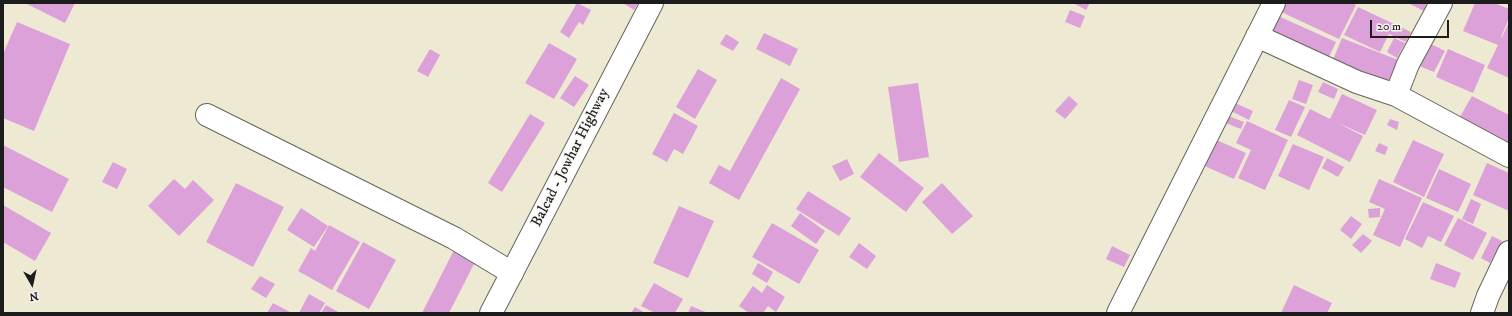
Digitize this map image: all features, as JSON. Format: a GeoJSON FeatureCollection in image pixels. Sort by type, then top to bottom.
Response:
{"type":"FeatureCollection","features":[{"type":"Feature","properties":{"kind":"street","name":"Balcad - Jowhar Highway"},"geometry":{"type":"LineString","coordinates":[[491,313],[652,3]]}},
{"type":"Feature","properties":{"kind":"street"},"geometry":{"type":"LineString","coordinates":[[1118,313],[1274,3]]}},
{"type":"Feature","properties":{"kind":"street"},"geometry":{"type":"LineString","coordinates":[[1396,95],[1408,64],[1441,3]]}},
{"type":"Feature","properties":{"kind":"street"},"geometry":{"type":"LineString","coordinates":[[1257,36],[1357,82],[1396,95],[1509,156]]}},
{"type":"Feature","properties":{"kind":"street"},"geometry":{"type":"LineString","coordinates":[[207,115],[454,238],[512,273]]}},
{"type":"Feature","properties":{"kind":"street"},"geometry":{"type":"LineString","coordinates":[[1482,313],[1488,296],[1509,252]]}},
{"type":"Feature","properties":{"kind":"building"},"geometry":{"type":"Polygon","coordinates":[[[25,3],[75,3],[65,23],[25,3]]]}},
{"type":"Feature","properties":{"kind":"building"},"geometry":{"type":"Polygon","coordinates":[[[577,3],[591,10],[583,25],[579,22],[569,38],[560,32],[577,3]]]}},
{"type":"Feature","properties":{"kind":"building"},"geometry":{"type":"Polygon","coordinates":[[[623,3],[638,3],[634,10],[623,3]]]}},
{"type":"Feature","properties":{"kind":"building"},"geometry":{"type":"Polygon","coordinates":[[[1090,3],[1086,10],[1075,4],[1090,3]]]}},
{"type":"Feature","properties":{"kind":"building"},"geometry":{"type":"Polygon","coordinates":[[[1281,3],[1352,3],[1356,5],[1339,39],[1277,10],[1281,3]]]}},
{"type":"Feature","properties":{"kind":"building"},"geometry":{"type":"Polygon","coordinates":[[[1408,3],[1427,3],[1424,11],[1408,3]]]}},
{"type":"Feature","properties":{"kind":"building"},"geometry":{"type":"Polygon","coordinates":[[[1475,3],[1494,3],[1509,9],[1509,18],[1501,37],[1509,40],[1509,78],[1487,68],[1498,45],[1463,31],[1475,3]]]}},
{"type":"Feature","properties":{"kind":"building"},"geometry":{"type":"Polygon","coordinates":[[[1358,7],[1411,32],[1406,42],[1389,34],[1380,52],[1344,35],[1358,7]]]}},
{"type":"Feature","properties":{"kind":"building"},"geometry":{"type":"Polygon","coordinates":[[[1070,10],[1085,16],[1080,28],[1065,22],[1070,10]]]}},
{"type":"Feature","properties":{"kind":"building"},"geometry":{"type":"Polygon","coordinates":[[[1276,15],[1336,42],[1325,65],[1265,38],[1276,15]]]}},
{"type":"Feature","properties":{"kind":"building"},"geometry":{"type":"Polygon","coordinates":[[[17,22],[70,44],[34,131],[3,118],[3,54],[17,22]]]}},
{"type":"Feature","properties":{"kind":"building"},"geometry":{"type":"Polygon","coordinates":[[[1509,22],[1509,40],[1502,37],[1509,22]]]}},
{"type":"Feature","properties":{"kind":"building"},"geometry":{"type":"Polygon","coordinates":[[[764,33],[798,49],[790,66],[756,49],[764,33]]]}},
{"type":"Feature","properties":{"kind":"building"},"geometry":{"type":"Polygon","coordinates":[[[726,34],[739,42],[733,51],[720,44],[726,34]]]}},
{"type":"Feature","properties":{"kind":"building"},"geometry":{"type":"Polygon","coordinates":[[[1342,38],[1398,60],[1385,89],[1330,67],[1342,38]]]}},
{"type":"Feature","properties":{"kind":"building"},"geometry":{"type":"Polygon","coordinates":[[[1394,38],[1405,43],[1397,58],[1387,52],[1394,38]]]}},
{"type":"Feature","properties":{"kind":"building"},"geometry":{"type":"Polygon","coordinates":[[[1427,42],[1445,51],[1434,72],[1417,65],[1427,42]]]}},
{"type":"Feature","properties":{"kind":"building"},"geometry":{"type":"Polygon","coordinates":[[[549,43],[577,59],[554,99],[525,83],[549,43]]]}},
{"type":"Feature","properties":{"kind":"building"},"geometry":{"type":"Polygon","coordinates":[[[430,49],[440,55],[428,77],[417,71],[430,49]]]}},
{"type":"Feature","properties":{"kind":"building"},"geometry":{"type":"Polygon","coordinates":[[[1448,49],[1485,65],[1473,93],[1436,77],[1448,49]]]}},
{"type":"Feature","properties":{"kind":"building"},"geometry":{"type":"Polygon","coordinates":[[[698,69],[717,80],[695,119],[676,107],[698,69]]]}},
{"type":"Feature","properties":{"kind":"building"},"geometry":{"type":"Polygon","coordinates":[[[575,76],[589,85],[574,107],[560,98],[575,76]]]}},
{"type":"Feature","properties":{"kind":"building"},"geometry":{"type":"Polygon","coordinates":[[[781,78],[800,89],[739,200],[709,183],[719,165],[730,171],[781,78]]]}},
{"type":"Feature","properties":{"kind":"building"},"geometry":{"type":"Polygon","coordinates":[[[1299,80],[1313,85],[1306,104],[1292,99],[1299,80]]]}},
{"type":"Feature","properties":{"kind":"building"},"geometry":{"type":"Polygon","coordinates":[[[1323,82],[1338,89],[1334,99],[1318,92],[1323,82]]]}},
{"type":"Feature","properties":{"kind":"building"},"geometry":{"type":"Polygon","coordinates":[[[918,83],[929,157],[899,162],[888,87],[918,83]]]}},
{"type":"Feature","properties":{"kind":"building"},"geometry":{"type":"Polygon","coordinates":[[[1342,94],[1377,110],[1365,135],[1336,122],[1363,136],[1350,162],[1297,135],[1310,109],[1330,119],[1342,94]]]}},
{"type":"Feature","properties":{"kind":"building"},"geometry":{"type":"Polygon","coordinates":[[[1069,96],[1078,104],[1065,119],[1055,111],[1069,96]]]}},
{"type":"Feature","properties":{"kind":"building"},"geometry":{"type":"Polygon","coordinates":[[[1472,96],[1509,115],[1509,150],[1457,122],[1472,96]]]}},
{"type":"Feature","properties":{"kind":"building"},"geometry":{"type":"Polygon","coordinates":[[[1289,100],[1305,107],[1291,137],[1275,130],[1289,100]]]}},
{"type":"Feature","properties":{"kind":"building"},"geometry":{"type":"Polygon","coordinates":[[[1235,103],[1253,111],[1249,120],[1231,111],[1235,103]]]}},
{"type":"Feature","properties":{"kind":"building"},"geometry":{"type":"Polygon","coordinates":[[[674,113],[698,126],[683,154],[674,149],[667,162],[652,154],[674,113]]]}},
{"type":"Feature","properties":{"kind":"building"},"geometry":{"type":"Polygon","coordinates":[[[530,114],[545,123],[502,192],[488,183],[530,114]]]}},
{"type":"Feature","properties":{"kind":"building"},"geometry":{"type":"Polygon","coordinates":[[[1226,115],[1244,122],[1241,129],[1223,122],[1226,115]]]}},
{"type":"Feature","properties":{"kind":"building"},"geometry":{"type":"Polygon","coordinates":[[[1390,119],[1399,122],[1397,130],[1387,125],[1390,119]]]}},
{"type":"Feature","properties":{"kind":"building"},"geometry":{"type":"Polygon","coordinates":[[[1247,121],[1288,140],[1265,190],[1238,178],[1251,150],[1236,143],[1247,121]]]}},
{"type":"Feature","properties":{"kind":"building"},"geometry":{"type":"Polygon","coordinates":[[[1212,138],[1246,153],[1234,179],[1200,164],[1212,138]]]}},
{"type":"Feature","properties":{"kind":"building"},"geometry":{"type":"Polygon","coordinates":[[[1413,140],[1444,154],[1424,197],[1393,182],[1413,140]]]}},
{"type":"Feature","properties":{"kind":"building"},"geometry":{"type":"Polygon","coordinates":[[[1379,143],[1388,147],[1385,155],[1375,151],[1379,143]]]}},
{"type":"Feature","properties":{"kind":"building"},"geometry":{"type":"Polygon","coordinates":[[[1293,144],[1324,157],[1309,190],[1278,176],[1293,144]]]}},
{"type":"Feature","properties":{"kind":"building"},"geometry":{"type":"Polygon","coordinates":[[[3,145],[69,179],[52,212],[3,187],[3,145]]]}},
{"type":"Feature","properties":{"kind":"building"},"geometry":{"type":"Polygon","coordinates":[[[879,153],[924,188],[906,212],[860,177],[879,153]]]}},
{"type":"Feature","properties":{"kind":"building"},"geometry":{"type":"Polygon","coordinates":[[[1327,158],[1344,167],[1338,177],[1322,168],[1327,158]]]}},
{"type":"Feature","properties":{"kind":"building"},"geometry":{"type":"Polygon","coordinates":[[[847,159],[854,174],[840,181],[832,166],[847,159]]]}},
{"type":"Feature","properties":{"kind":"building"},"geometry":{"type":"Polygon","coordinates":[[[113,162],[127,169],[117,189],[102,182],[113,162]]]}},
{"type":"Feature","properties":{"kind":"building"},"geometry":{"type":"Polygon","coordinates":[[[1487,163],[1509,173],[1509,211],[1473,195],[1487,163]]]}},
{"type":"Feature","properties":{"kind":"building"},"geometry":{"type":"Polygon","coordinates":[[[1439,169],[1471,184],[1458,212],[1426,198],[1439,169]]]}},
{"type":"Feature","properties":{"kind":"building"},"geometry":{"type":"Polygon","coordinates":[[[174,179],[185,189],[193,180],[214,200],[179,236],[148,206],[174,179]]]}},
{"type":"Feature","properties":{"kind":"building"},"geometry":{"type":"Polygon","coordinates":[[[1379,179],[1422,198],[1400,247],[1373,235],[1385,209],[1369,202],[1379,179]]]}},
{"type":"Feature","properties":{"kind":"building"},"geometry":{"type":"Polygon","coordinates":[[[236,183],[284,207],[253,267],[206,242],[236,183]]]}},
{"type":"Feature","properties":{"kind":"building"},"geometry":{"type":"Polygon","coordinates":[[[942,183],[973,216],[952,234],[922,202],[942,183]]]}},
{"type":"Feature","properties":{"kind":"building"},"geometry":{"type":"Polygon","coordinates":[[[808,191],[851,218],[839,236],[796,209],[808,191]]]}},
{"type":"Feature","properties":{"kind":"building"},"geometry":{"type":"Polygon","coordinates":[[[1471,199],[1481,204],[1473,224],[1462,219],[1471,199]]]}},
{"type":"Feature","properties":{"kind":"building"},"geometry":{"type":"Polygon","coordinates":[[[1423,202],[1454,216],[1441,242],[1428,236],[1422,248],[1405,239],[1423,202]]]}},
{"type":"Feature","properties":{"kind":"building"},"geometry":{"type":"Polygon","coordinates":[[[3,205],[51,233],[35,261],[3,242],[3,205]]]}},
{"type":"Feature","properties":{"kind":"building"},"geometry":{"type":"Polygon","coordinates":[[[679,206],[714,221],[688,278],[653,263],[679,206]]]}},
{"type":"Feature","properties":{"kind":"building"},"geometry":{"type":"Polygon","coordinates":[[[301,208],[328,226],[314,247],[287,230],[301,208]]]}},
{"type":"Feature","properties":{"kind":"building"},"geometry":{"type":"Polygon","coordinates":[[[1380,208],[1380,217],[1369,218],[1368,209],[1380,208]]]}},
{"type":"Feature","properties":{"kind":"building"},"geometry":{"type":"Polygon","coordinates":[[[800,213],[825,231],[816,244],[791,226],[800,213]]]}},
{"type":"Feature","properties":{"kind":"building"},"geometry":{"type":"Polygon","coordinates":[[[1351,216],[1362,224],[1351,239],[1340,230],[1351,216]]]}},
{"type":"Feature","properties":{"kind":"building"},"geometry":{"type":"Polygon","coordinates":[[[1458,218],[1487,233],[1473,260],[1444,245],[1458,218]]]}},
{"type":"Feature","properties":{"kind":"building"},"geometry":{"type":"Polygon","coordinates":[[[772,223],[819,250],[799,284],[752,257],[772,223]]]}},
{"type":"Feature","properties":{"kind":"building"},"geometry":{"type":"Polygon","coordinates":[[[329,225],[360,242],[332,290],[298,271],[311,248],[315,251],[329,225]]]}},
{"type":"Feature","properties":{"kind":"building"},"geometry":{"type":"Polygon","coordinates":[[[1363,234],[1372,241],[1361,253],[1352,245],[1363,234]]]}},
{"type":"Feature","properties":{"kind":"building"},"geometry":{"type":"Polygon","coordinates":[[[1492,236],[1502,241],[1490,263],[1481,258],[1492,236]]]}},
{"type":"Feature","properties":{"kind":"building"},"geometry":{"type":"Polygon","coordinates":[[[363,242],[396,260],[369,309],[336,291],[363,242]]]}},
{"type":"Feature","properties":{"kind":"building"},"geometry":{"type":"Polygon","coordinates":[[[859,243],[876,256],[867,269],[849,257],[859,243]]]}},
{"type":"Feature","properties":{"kind":"building"},"geometry":{"type":"Polygon","coordinates":[[[1112,246],[1130,255],[1124,267],[1106,259],[1112,246]]]}},
{"type":"Feature","properties":{"kind":"building"},"geometry":{"type":"Polygon","coordinates":[[[454,250],[476,260],[449,313],[422,313],[454,250]]]}},
{"type":"Feature","properties":{"kind":"building"},"geometry":{"type":"Polygon","coordinates":[[[758,263],[773,272],[767,283],[752,274],[758,263]]]}},
{"type":"Feature","properties":{"kind":"building"},"geometry":{"type":"Polygon","coordinates":[[[1436,263],[1461,273],[1455,288],[1430,279],[1436,263]]]}},
{"type":"Feature","properties":{"kind":"building"},"geometry":{"type":"Polygon","coordinates":[[[260,276],[275,284],[266,298],[251,289],[260,276]]]}},
{"type":"Feature","properties":{"kind":"building"},"geometry":{"type":"Polygon","coordinates":[[[654,283],[683,299],[675,313],[655,313],[641,306],[654,283]]]}},
{"type":"Feature","properties":{"kind":"building"},"geometry":{"type":"Polygon","coordinates":[[[767,285],[785,297],[776,312],[768,306],[763,313],[749,313],[739,306],[753,286],[762,293],[767,285]]]}},
{"type":"Feature","properties":{"kind":"building"},"geometry":{"type":"Polygon","coordinates":[[[1294,285],[1332,303],[1327,313],[1281,313],[1294,285]]]}},
{"type":"Feature","properties":{"kind":"building"},"geometry":{"type":"Polygon","coordinates":[[[309,294],[325,303],[319,313],[299,313],[309,294]]]}},
{"type":"Feature","properties":{"kind":"building"},"geometry":{"type":"Polygon","coordinates":[[[273,303],[292,313],[267,313],[273,303]]]}},
{"type":"Feature","properties":{"kind":"building"},"geometry":{"type":"Polygon","coordinates":[[[326,305],[340,313],[321,313],[326,305]]]}},
{"type":"Feature","properties":{"kind":"building"},"geometry":{"type":"Polygon","coordinates":[[[691,306],[708,313],[688,313],[691,306]]]}},
{"type":"Feature","properties":{"kind":"building"},"geometry":{"type":"Polygon","coordinates":[[[635,307],[645,313],[631,313],[635,307]]]}}]}
